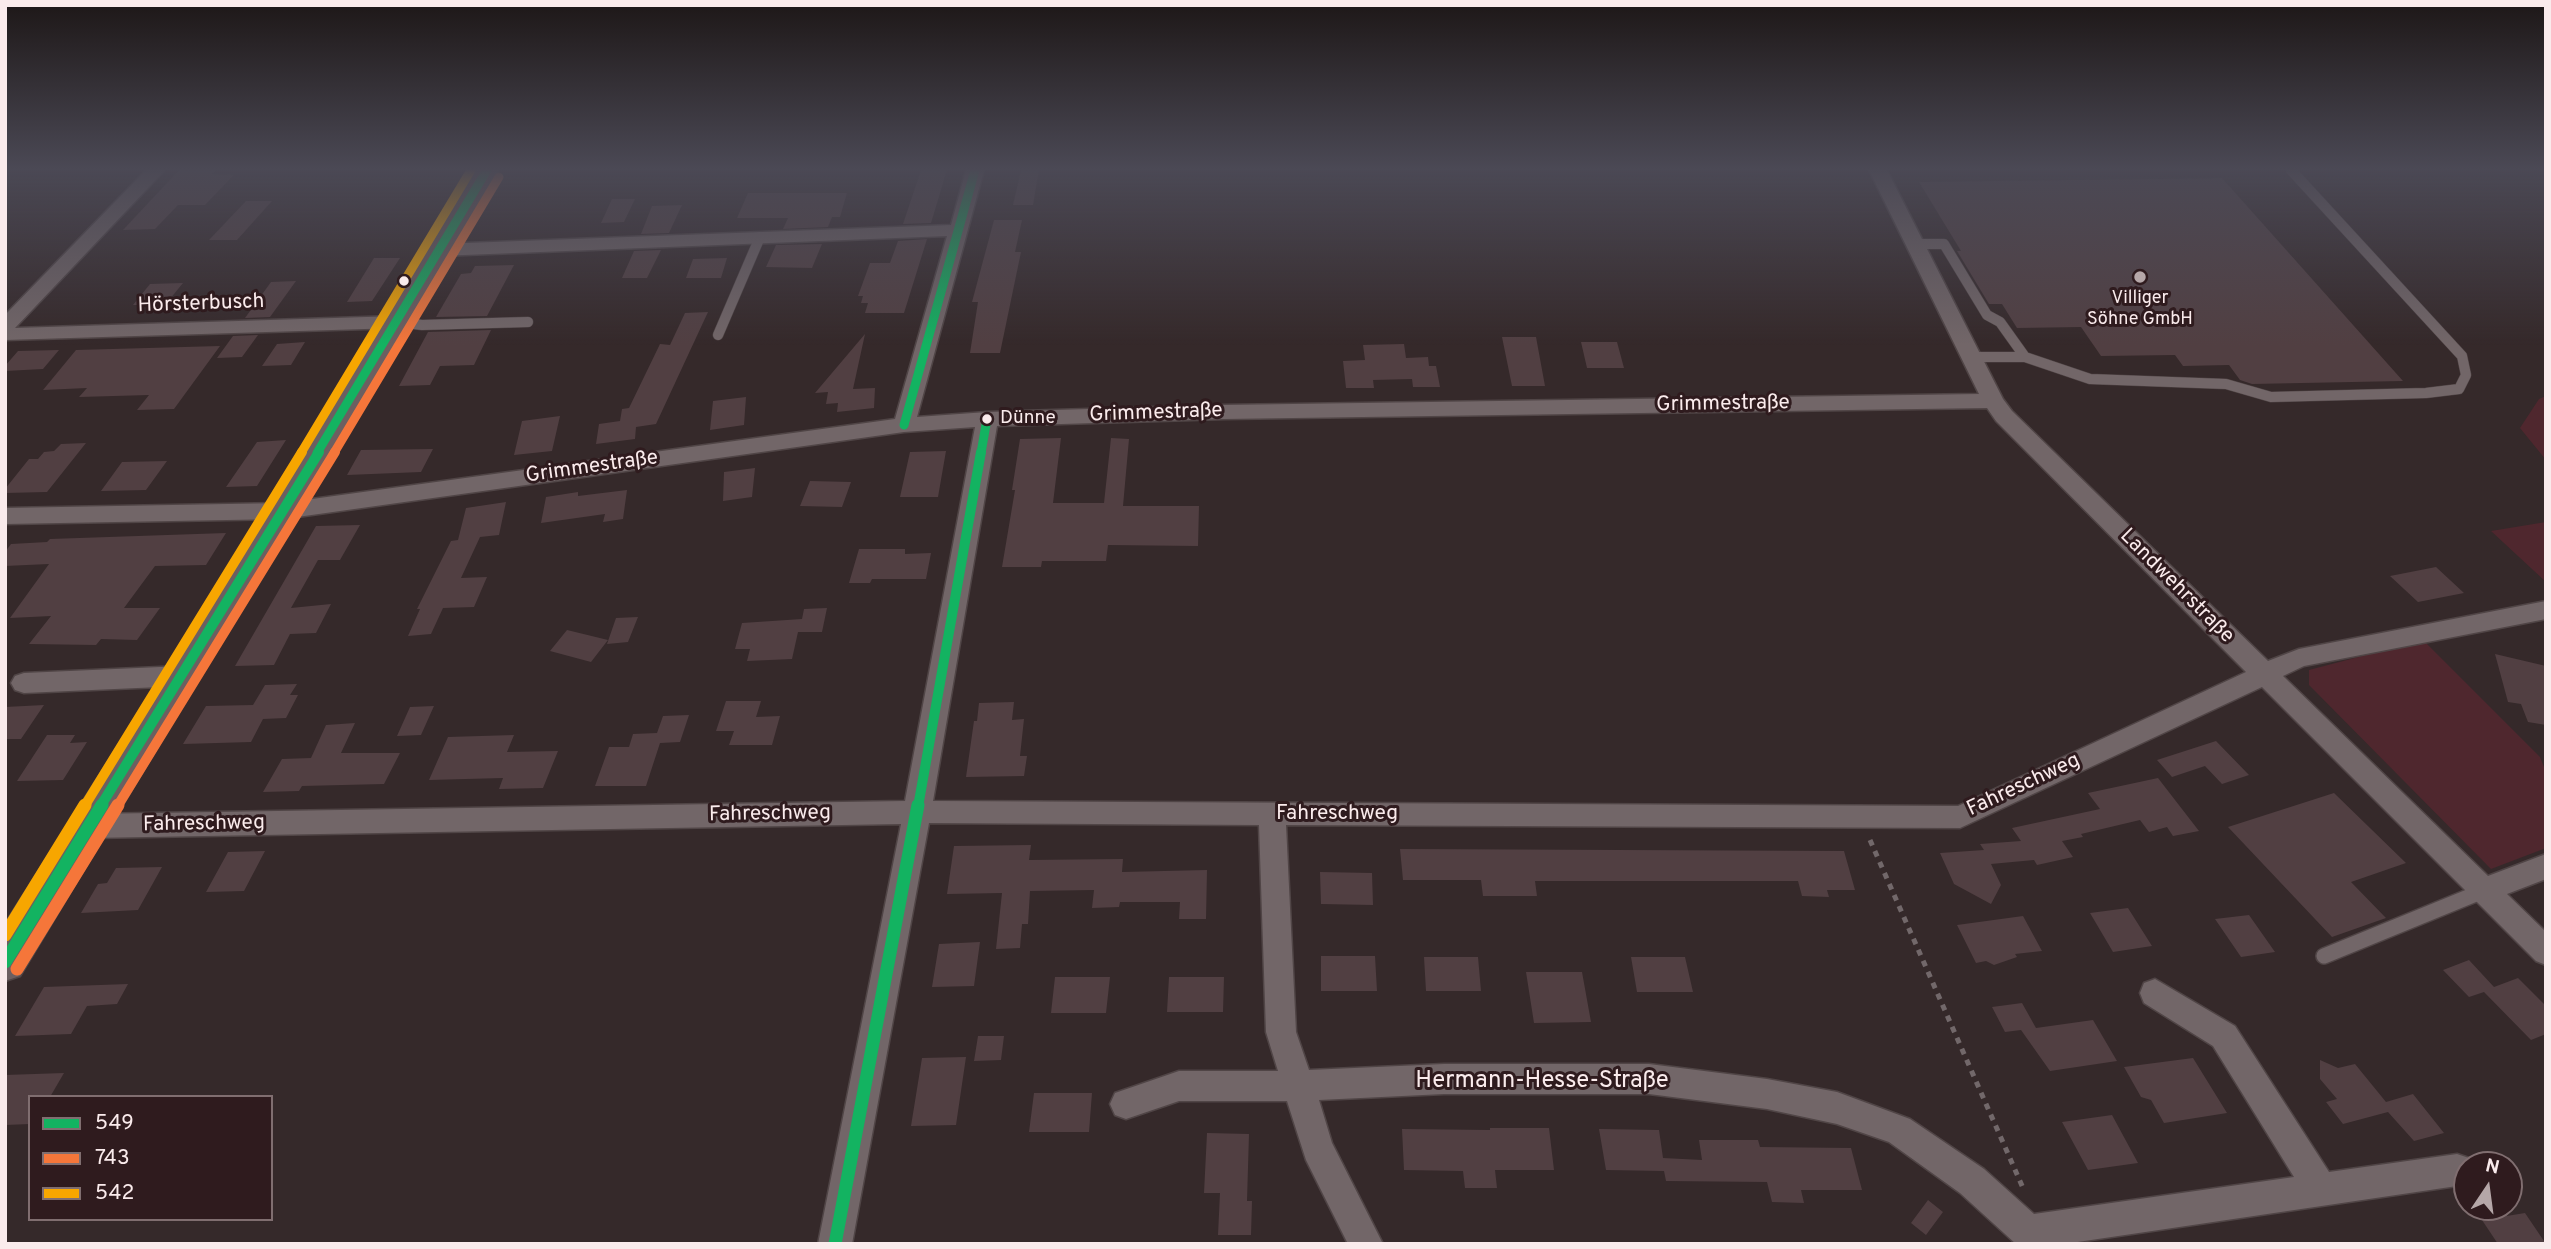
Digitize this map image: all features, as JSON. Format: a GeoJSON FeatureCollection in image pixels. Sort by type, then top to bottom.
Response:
{"type":"FeatureCollection","features":[{"type":"Feature","properties":{"kind":"street"},"geometry":{"type":"LineString","coordinates":[[5,327],[100,228]]}},
{"type":"Feature","properties":{"kind":"street"},"geometry":{"type":"LineString","coordinates":[[5,962],[183,676],[398,322],[452,228]]}},
{"type":"Feature","properties":{"kind":"street","name":"Landwehrstraße"},"geometry":{"type":"LineString","coordinates":[[1907,228],[1993,401],[2004,416],[2546,953]]}},
{"type":"Feature","properties":{"kind":"street"},"geometry":{"type":"LineString","coordinates":[[439,250],[958,230],[904,425]]}},
{"type":"Feature","properties":{"kind":"street","name":"Hörsterbusch"},"geometry":{"type":"LineString","coordinates":[[5,334],[398,322]]}},
{"type":"Feature","properties":{"kind":"street","name":"Grimmestraße"},"geometry":{"type":"LineString","coordinates":[[5,516],[283,511],[904,425],[987,419],[1224,412],[1993,401]]}},
{"type":"Feature","properties":{"kind":"street"},"geometry":{"type":"LineString","coordinates":[[835,1244],[917,812],[987,419]]}},
{"type":"Feature","properties":{"kind":"street","name":"Fahreschweg"},"geometry":{"type":"LineString","coordinates":[[89,826],[917,812],[1960,817],[2299,658],[2546,610]]}},
{"type":"Feature","properties":{"kind":"street"},"geometry":{"type":"LineString","coordinates":[[24,682],[183,676]]}},
{"type":"Feature","properties":{"kind":"street"},"geometry":{"type":"LineString","coordinates":[[1272,815],[1281,1032],[1318,1149],[1366,1244]]}},
{"type":"Feature","properties":{"kind":"street"},"geometry":{"type":"LineString","coordinates":[[2483,891],[2546,866]]}},
{"type":"Feature","properties":{"kind":"street"},"geometry":{"type":"LineString","coordinates":[[2155,993],[2224,1036],[2321,1189]]}},
{"type":"Feature","properties":{"kind":"street","name":"Hermann-Hesse-Straße"},"geometry":{"type":"LineString","coordinates":[[1126,1104],[1179,1086],[1297,1086],[1444,1079],[1649,1079],[1802,1101],[1837,1108],[1899,1130],[1972,1181],[2031,1238]]}},
{"type":"Feature","properties":{"kind":"street"},"geometry":{"type":"LineString","coordinates":[[2031,1238],[2321,1189],[2453,1171]]}},
{"type":"Feature","properties":{"kind":"lane"},"geometry":{"type":"LineString","coordinates":[[1971,357],[2025,357],[2090,379],[2226,384],[2271,397],[2426,393],[2459,389],[2466,375],[2462,356],[2345,228]]}},
{"type":"Feature","properties":{"kind":"lane"},"geometry":{"type":"LineString","coordinates":[[718,335],[760,237]]}},
{"type":"Feature","properties":{"kind":"lane"},"geometry":{"type":"LineString","coordinates":[[1915,244],[1944,244],[1987,315],[2000,322],[2025,357]]}},
{"type":"Feature","properties":{"kind":"lane"},"geometry":{"type":"LineString","coordinates":[[398,322],[422,325],[528,321]]}},
{"type":"Feature","properties":{"kind":"lane"},"geometry":{"type":"LineString","coordinates":[[2324,956],[2483,891]]}},
{"type":"Feature","properties":{"kind":"path"},"geometry":{"type":"LineString","coordinates":[[1860,817],[2023,1186],[2031,1238]]}},
{"type":"Feature","properties":{"kind":"shaded area"},"geometry":{"type":"Polygon","coordinates":[[[2546,396],[2546,460],[2520,428],[2539,399],[2546,396]]]}},
{"type":"Feature","properties":{"kind":"shaded area"},"geometry":{"type":"Polygon","coordinates":[[[2546,522],[2546,582],[2491,531],[2546,522]]]}},
{"type":"Feature","properties":{"kind":"shaded area"},"geometry":{"type":"Polygon","coordinates":[[[2423,640],[2540,757],[2546,772],[2546,848],[2491,869],[2309,685],[2309,670],[2423,640]]]}},
{"type":"Feature","properties":{"kind":"building"},"geometry":{"type":"Polygon","coordinates":[[[125,228],[156,228],[155,229],[123,230],[125,228]]]}},
{"type":"Feature","properties":{"kind":"building"},"geometry":{"type":"Polygon","coordinates":[[[220,228],[248,228],[237,240],[209,240],[220,228]]]}},
{"type":"Feature","properties":{"kind":"building"},"geometry":{"type":"Polygon","coordinates":[[[643,228],[671,228],[669,233],[641,234],[643,228]]]}},
{"type":"Feature","properties":{"kind":"building"},"geometry":{"type":"Polygon","coordinates":[[[992,228],[1020,228],[1015,252],[1021,252],[1000,353],[970,353],[978,302],[972,302],[992,228]]]}},
{"type":"Feature","properties":{"kind":"building","name":"Villiger Söhne GmbH"},"geometry":{"type":"Polygon","coordinates":[[[1947,228],[2267,228],[2403,381],[2252,384],[2240,380],[2229,365],[2183,366],[2175,355],[2101,356],[2081,327],[2017,328],[2002,304],[1989,304],[1957,251],[1961,251],[1947,228]]]}},
{"type":"Feature","properties":{"kind":"building"},"geometry":{"type":"Polygon","coordinates":[[[927,239],[904,313],[865,313],[868,303],[861,303],[863,296],[858,296],[870,263],[890,263],[898,241],[927,239]]]}},
{"type":"Feature","properties":{"kind":"building"},"geometry":{"type":"Polygon","coordinates":[[[822,244],[812,268],[766,267],[776,245],[822,244]]]}},
{"type":"Feature","properties":{"kind":"building"},"geometry":{"type":"Polygon","coordinates":[[[661,250],[647,278],[622,278],[634,251],[661,250]]]}},
{"type":"Feature","properties":{"kind":"building"},"geometry":{"type":"Polygon","coordinates":[[[374,258],[400,258],[372,301],[347,302],[374,258]]]}},
{"type":"Feature","properties":{"kind":"building"},"geometry":{"type":"Polygon","coordinates":[[[727,258],[721,278],[686,278],[693,259],[727,258]]]}},
{"type":"Feature","properties":{"kind":"building"},"geometry":{"type":"Polygon","coordinates":[[[514,265],[487,316],[436,317],[461,274],[471,273],[475,266],[514,265]]]}},
{"type":"Feature","properties":{"kind":"building"},"geometry":{"type":"Polygon","coordinates":[[[296,281],[270,317],[245,318],[271,282],[296,281]]]}},
{"type":"Feature","properties":{"kind":"building"},"geometry":{"type":"Polygon","coordinates":[[[183,283],[165,305],[133,305],[150,284],[183,283]]]}},
{"type":"Feature","properties":{"kind":"building"},"geometry":{"type":"Polygon","coordinates":[[[708,312],[656,424],[636,427],[635,439],[596,444],[599,424],[620,421],[622,409],[629,408],[660,344],[670,345],[685,313],[708,312]]]}},
{"type":"Feature","properties":{"kind":"building"},"geometry":{"type":"Polygon","coordinates":[[[491,330],[474,365],[440,366],[430,385],[399,386],[428,332],[491,330]]]}},
{"type":"Feature","properties":{"kind":"building"},"geometry":{"type":"Polygon","coordinates":[[[865,334],[853,389],[875,388],[874,408],[837,412],[838,403],[826,404],[828,392],[815,393],[865,334]]]}},
{"type":"Feature","properties":{"kind":"building"},"geometry":{"type":"Polygon","coordinates":[[[258,335],[242,357],[217,358],[233,336],[258,335]]]}},
{"type":"Feature","properties":{"kind":"building"},"geometry":{"type":"Polygon","coordinates":[[[1502,337],[1536,337],[1545,386],[1512,386],[1502,337]]]}},
{"type":"Feature","properties":{"kind":"building"},"geometry":{"type":"Polygon","coordinates":[[[305,342],[291,365],[262,366],[277,344],[305,342]]]}},
{"type":"Feature","properties":{"kind":"building"},"geometry":{"type":"Polygon","coordinates":[[[1581,342],[1617,342],[1624,368],[1587,368],[1581,342]]]}},
{"type":"Feature","properties":{"kind":"building"},"geometry":{"type":"Polygon","coordinates":[[[1404,344],[1406,358],[1428,357],[1429,366],[1436,366],[1440,387],[1413,387],[1412,379],[1373,380],[1374,388],[1346,388],[1343,361],[1365,360],[1363,345],[1404,344]]]}},
{"type":"Feature","properties":{"kind":"building"},"geometry":{"type":"Polygon","coordinates":[[[220,346],[174,409],[137,410],[149,395],[79,397],[87,388],[43,390],[76,350],[220,346]]]}},
{"type":"Feature","properties":{"kind":"building"},"geometry":{"type":"Polygon","coordinates":[[[59,350],[43,369],[5,371],[5,366],[18,351],[59,350]]]}},
{"type":"Feature","properties":{"kind":"building"},"geometry":{"type":"Polygon","coordinates":[[[746,397],[744,425],[710,430],[713,401],[746,397]]]}},
{"type":"Feature","properties":{"kind":"building"},"geometry":{"type":"Polygon","coordinates":[[[560,416],[552,451],[514,455],[522,421],[560,416]]]}},
{"type":"Feature","properties":{"kind":"building"},"geometry":{"type":"Polygon","coordinates":[[[1061,438],[1053,503],[1104,503],[1111,438],[1129,439],[1123,506],[1199,506],[1198,546],[1108,545],[1106,561],[1042,561],[1041,567],[1002,567],[1015,490],[1012,490],[1020,439],[1061,438]]]}},
{"type":"Feature","properties":{"kind":"building"},"geometry":{"type":"Polygon","coordinates":[[[286,440],[257,486],[226,487],[257,442],[286,440]]]}},
{"type":"Feature","properties":{"kind":"building"},"geometry":{"type":"Polygon","coordinates":[[[86,443],[47,492],[5,493],[5,489],[29,459],[38,459],[44,452],[54,451],[61,444],[86,443]]]}},
{"type":"Feature","properties":{"kind":"building"},"geometry":{"type":"Polygon","coordinates":[[[433,449],[421,472],[347,475],[361,450],[433,449]]]}},
{"type":"Feature","properties":{"kind":"building"},"geometry":{"type":"Polygon","coordinates":[[[946,451],[938,497],[900,497],[910,452],[946,451]]]}},
{"type":"Feature","properties":{"kind":"building"},"geometry":{"type":"Polygon","coordinates":[[[167,461],[146,490],[101,491],[122,462],[167,461]]]}},
{"type":"Feature","properties":{"kind":"building"},"geometry":{"type":"Polygon","coordinates":[[[755,468],[752,497],[723,501],[724,472],[755,468]]]}},
{"type":"Feature","properties":{"kind":"building"},"geometry":{"type":"Polygon","coordinates":[[[810,481],[851,482],[842,507],[800,506],[810,481]]]}},
{"type":"Feature","properties":{"kind":"building"},"geometry":{"type":"Polygon","coordinates":[[[627,490],[623,519],[603,522],[605,514],[541,523],[546,497],[578,492],[578,496],[627,490]]]}},
{"type":"Feature","properties":{"kind":"building"},"geometry":{"type":"Polygon","coordinates":[[[506,502],[499,535],[480,537],[461,578],[487,577],[474,607],[443,608],[431,634],[408,636],[420,609],[417,609],[451,541],[458,540],[466,508],[506,502]]]}},
{"type":"Feature","properties":{"kind":"building"},"geometry":{"type":"Polygon","coordinates":[[[360,525],[340,560],[318,560],[291,608],[331,604],[316,633],[290,634],[274,665],[235,666],[316,526],[360,525]]]}},
{"type":"Feature","properties":{"kind":"building"},"geometry":{"type":"Polygon","coordinates":[[[226,533],[206,565],[155,566],[124,608],[160,608],[137,640],[101,639],[96,645],[29,644],[51,616],[10,618],[49,564],[5,566],[5,552],[11,544],[47,542],[50,539],[226,533]]]}},
{"type":"Feature","properties":{"kind":"building"},"geometry":{"type":"Polygon","coordinates":[[[859,549],[905,549],[905,554],[931,553],[926,579],[872,579],[870,583],[849,583],[859,549]]]}},
{"type":"Feature","properties":{"kind":"building"},"geometry":{"type":"Polygon","coordinates":[[[2436,567],[2464,593],[2418,602],[2390,576],[2436,567]]]}},
{"type":"Feature","properties":{"kind":"building"},"geometry":{"type":"Polygon","coordinates":[[[827,608],[822,632],[798,632],[792,659],[747,661],[750,649],[735,649],[742,623],[802,619],[804,609],[827,608]]]}},
{"type":"Feature","properties":{"kind":"building"},"geometry":{"type":"Polygon","coordinates":[[[638,617],[628,642],[607,644],[616,618],[638,617]]]}},
{"type":"Feature","properties":{"kind":"building"},"geometry":{"type":"Polygon","coordinates":[[[567,630],[608,640],[591,662],[550,651],[567,630]]]}},
{"type":"Feature","properties":{"kind":"building"},"geometry":{"type":"Polygon","coordinates":[[[2495,654],[2546,666],[2546,725],[2528,722],[2521,704],[2508,702],[2495,654]]]}},
{"type":"Feature","properties":{"kind":"building"},"geometry":{"type":"Polygon","coordinates":[[[297,684],[290,695],[298,695],[286,718],[263,719],[251,742],[183,744],[206,706],[253,705],[265,685],[297,684]]]}},
{"type":"Feature","properties":{"kind":"building"},"geometry":{"type":"Polygon","coordinates":[[[726,701],[761,701],[756,717],[780,716],[772,745],[729,745],[734,731],[716,731],[726,701]]]}},
{"type":"Feature","properties":{"kind":"building"},"geometry":{"type":"Polygon","coordinates":[[[1014,702],[1012,720],[1024,719],[1020,756],[1027,756],[1024,776],[966,777],[979,703],[1014,702]]]}},
{"type":"Feature","properties":{"kind":"building"},"geometry":{"type":"Polygon","coordinates":[[[44,705],[21,739],[5,739],[5,707],[44,705]]]}},
{"type":"Feature","properties":{"kind":"building"},"geometry":{"type":"Polygon","coordinates":[[[434,706],[421,735],[397,736],[410,707],[434,706]]]}},
{"type":"Feature","properties":{"kind":"building"},"geometry":{"type":"Polygon","coordinates":[[[689,715],[680,742],[660,743],[646,786],[595,786],[609,747],[629,747],[633,734],[657,733],[663,716],[689,715]]]}},
{"type":"Feature","properties":{"kind":"building"},"geometry":{"type":"Polygon","coordinates":[[[355,723],[341,753],[400,753],[384,784],[302,786],[299,791],[263,792],[282,759],[311,758],[326,725],[355,723]]]}},
{"type":"Feature","properties":{"kind":"building"},"geometry":{"type":"Polygon","coordinates":[[[47,735],[75,735],[70,743],[87,742],[63,780],[17,781],[47,735]]]}},
{"type":"Feature","properties":{"kind":"building"},"geometry":{"type":"Polygon","coordinates":[[[514,735],[507,752],[558,751],[543,788],[499,789],[503,778],[429,780],[448,737],[514,735]]]}},
{"type":"Feature","properties":{"kind":"building"},"geometry":{"type":"Polygon","coordinates":[[[2216,741],[2249,775],[2222,784],[2205,766],[2172,777],[2157,760],[2216,741]]]}},
{"type":"Feature","properties":{"kind":"building"},"geometry":{"type":"Polygon","coordinates":[[[2158,778],[2199,831],[2173,836],[2167,827],[2149,832],[2140,820],[2062,841],[2073,857],[2037,865],[2034,860],[1991,864],[2001,885],[1991,904],[1954,884],[1940,853],[1984,850],[1980,844],[2021,841],[2012,828],[2100,809],[2088,793],[2158,778]]]}},
{"type":"Feature","properties":{"kind":"building"},"geometry":{"type":"Polygon","coordinates":[[[2334,793],[2406,863],[2351,882],[2386,918],[2332,937],[2228,827],[2334,793]]]}},
{"type":"Feature","properties":{"kind":"building"},"geometry":{"type":"Polygon","coordinates":[[[1031,845],[1029,860],[1123,859],[1122,872],[1207,870],[1206,919],[1179,919],[1180,902],[1120,902],[1119,907],[1092,908],[1094,890],[1030,891],[1028,924],[1022,924],[1020,948],[996,949],[1002,893],[947,894],[954,846],[1031,845]]]}},
{"type":"Feature","properties":{"kind":"building"},"geometry":{"type":"Polygon","coordinates":[[[1400,849],[1844,851],[1855,890],[1827,890],[1829,897],[1802,896],[1798,881],[1535,881],[1537,896],[1483,896],[1481,880],[1403,880],[1400,849]]]}},
{"type":"Feature","properties":{"kind":"building"},"geometry":{"type":"Polygon","coordinates":[[[265,851],[244,891],[206,892],[228,852],[265,851]]]}},
{"type":"Feature","properties":{"kind":"building"},"geometry":{"type":"Polygon","coordinates":[[[162,867],[138,910],[81,913],[98,884],[107,883],[116,868],[162,867]]]}},
{"type":"Feature","properties":{"kind":"building"},"geometry":{"type":"Polygon","coordinates":[[[1320,872],[1372,873],[1373,905],[1321,904],[1320,872]]]}},
{"type":"Feature","properties":{"kind":"building"},"geometry":{"type":"Polygon","coordinates":[[[2128,908],[2152,946],[2113,952],[2090,913],[2128,908]]]}},
{"type":"Feature","properties":{"kind":"building"},"geometry":{"type":"Polygon","coordinates":[[[2249,915],[2275,952],[2241,957],[2215,919],[2249,915]]]}},
{"type":"Feature","properties":{"kind":"building"},"geometry":{"type":"Polygon","coordinates":[[[2023,916],[2042,951],[2015,954],[2017,957],[1994,965],[1986,961],[1976,963],[1957,925],[2023,916]]]}},
{"type":"Feature","properties":{"kind":"building"},"geometry":{"type":"Polygon","coordinates":[[[980,942],[974,986],[932,987],[939,944],[980,942]]]}},
{"type":"Feature","properties":{"kind":"building"},"geometry":{"type":"Polygon","coordinates":[[[1321,956],[1375,956],[1377,991],[1321,991],[1321,956]]]}},
{"type":"Feature","properties":{"kind":"building"},"geometry":{"type":"Polygon","coordinates":[[[1424,957],[1478,957],[1481,991],[1426,991],[1424,957]]]}},
{"type":"Feature","properties":{"kind":"building"},"geometry":{"type":"Polygon","coordinates":[[[1631,957],[1685,957],[1693,992],[1637,992],[1631,957]]]}},
{"type":"Feature","properties":{"kind":"building"},"geometry":{"type":"Polygon","coordinates":[[[2469,960],[2494,987],[2518,978],[2546,1006],[2546,1034],[2531,1040],[2484,992],[2469,997],[2443,970],[2469,960]]]}},
{"type":"Feature","properties":{"kind":"building"},"geometry":{"type":"Polygon","coordinates":[[[1526,972],[1582,972],[1591,1022],[1534,1023],[1526,972]]]}},
{"type":"Feature","properties":{"kind":"building"},"geometry":{"type":"Polygon","coordinates":[[[1055,977],[1110,977],[1106,1013],[1051,1013],[1055,977]]]}},
{"type":"Feature","properties":{"kind":"building"},"geometry":{"type":"Polygon","coordinates":[[[1169,977],[1224,977],[1223,1012],[1167,1012],[1169,977]]]}},
{"type":"Feature","properties":{"kind":"building"},"geometry":{"type":"Polygon","coordinates":[[[128,984],[117,1004],[87,1006],[71,1034],[15,1036],[44,987],[128,984]]]}},
{"type":"Feature","properties":{"kind":"building"},"geometry":{"type":"Polygon","coordinates":[[[2022,1003],[2036,1028],[2093,1020],[2117,1061],[2050,1071],[2021,1030],[2005,1032],[1992,1007],[2022,1003]]]}},
{"type":"Feature","properties":{"kind":"building"},"geometry":{"type":"Polygon","coordinates":[[[978,1036],[1004,1036],[1001,1060],[974,1061],[978,1036]]]}},
{"type":"Feature","properties":{"kind":"building"},"geometry":{"type":"Polygon","coordinates":[[[966,1057],[956,1125],[911,1126],[922,1058],[966,1057]]]}},
{"type":"Feature","properties":{"kind":"building"},"geometry":{"type":"Polygon","coordinates":[[[2193,1058],[2227,1113],[2164,1123],[2151,1100],[2141,1097],[2124,1067],[2193,1058]]]}},
{"type":"Feature","properties":{"kind":"building"},"geometry":{"type":"Polygon","coordinates":[[[2320,1060],[2338,1068],[2355,1064],[2386,1102],[2413,1094],[2444,1133],[2414,1141],[2388,1112],[2343,1124],[2326,1102],[2337,1099],[2320,1079],[2320,1060]]]}},
{"type":"Feature","properties":{"kind":"building"},"geometry":{"type":"Polygon","coordinates":[[[64,1073],[51,1095],[28,1095],[28,1124],[5,1125],[5,1075],[64,1073]]]}},
{"type":"Feature","properties":{"kind":"building"},"geometry":{"type":"Polygon","coordinates":[[[1034,1093],[1092,1093],[1089,1132],[1029,1132],[1034,1093]]]}},
{"type":"Feature","properties":{"kind":"building"},"geometry":{"type":"Polygon","coordinates":[[[2112,1115],[2138,1163],[2088,1170],[2062,1122],[2112,1115]]]}},
{"type":"Feature","properties":{"kind":"building"},"geometry":{"type":"Polygon","coordinates":[[[1549,1128],[1554,1170],[1495,1170],[1497,1188],[1465,1188],[1463,1171],[1404,1170],[1402,1129],[1549,1128]]]}},
{"type":"Feature","properties":{"kind":"building"},"geometry":{"type":"Polygon","coordinates":[[[1599,1129],[1659,1130],[1663,1158],[1702,1160],[1699,1140],[1758,1140],[1760,1147],[1851,1148],[1862,1190],[1801,1190],[1804,1203],[1772,1202],[1767,1182],[1666,1181],[1664,1171],[1606,1170],[1599,1129]]]}},
{"type":"Feature","properties":{"kind":"building"},"geometry":{"type":"Polygon","coordinates":[[[1207,1133],[1249,1134],[1247,1201],[1252,1201],[1251,1235],[1218,1235],[1220,1193],[1204,1193],[1207,1133]]]}},
{"type":"Feature","properties":{"kind":"building"},"geometry":{"type":"Polygon","coordinates":[[[1928,1200],[1943,1212],[1926,1235],[1911,1223],[1928,1200]]]}},
{"type":"Feature","properties":{"kind":"building"},"geometry":{"type":"Polygon","coordinates":[[[2523,1213],[2546,1244],[2498,1244],[2483,1221],[2523,1221],[2523,1213]]]}},
{"type":"Feature","properties":{"kind":"transit line","name":"542"},"geometry":{"type":"LineString","coordinates":[[5,935],[271,504],[436,228]]}},
{"type":"Feature","properties":{"kind":"transit line","name":"549"},"geometry":{"type":"LineString","coordinates":[[5,962],[283,511],[452,228]]}},
{"type":"Feature","properties":{"kind":"transit line","name":"743"},"geometry":{"type":"LineString","coordinates":[[17,969],[295,518],[468,228]]}},
{"type":"Feature","properties":{"kind":"transit line","name":"549"},"geometry":{"type":"LineString","coordinates":[[904,425],[959,228]]}},
{"type":"Feature","properties":{"kind":"transit line","name":"549"},"geometry":{"type":"LineString","coordinates":[[835,1244],[917,812],[987,419]]}},
{"type":"Feature","properties":{"kind":"place","name":"Villiger Söhne GmbH"},"geometry":{"type":"Point","coordinates":[2140,277]}},
{"type":"Feature","properties":{"kind":"place","name":"Dünne"},"geometry":{"type":"Point","coordinates":[987,419]}}]}
